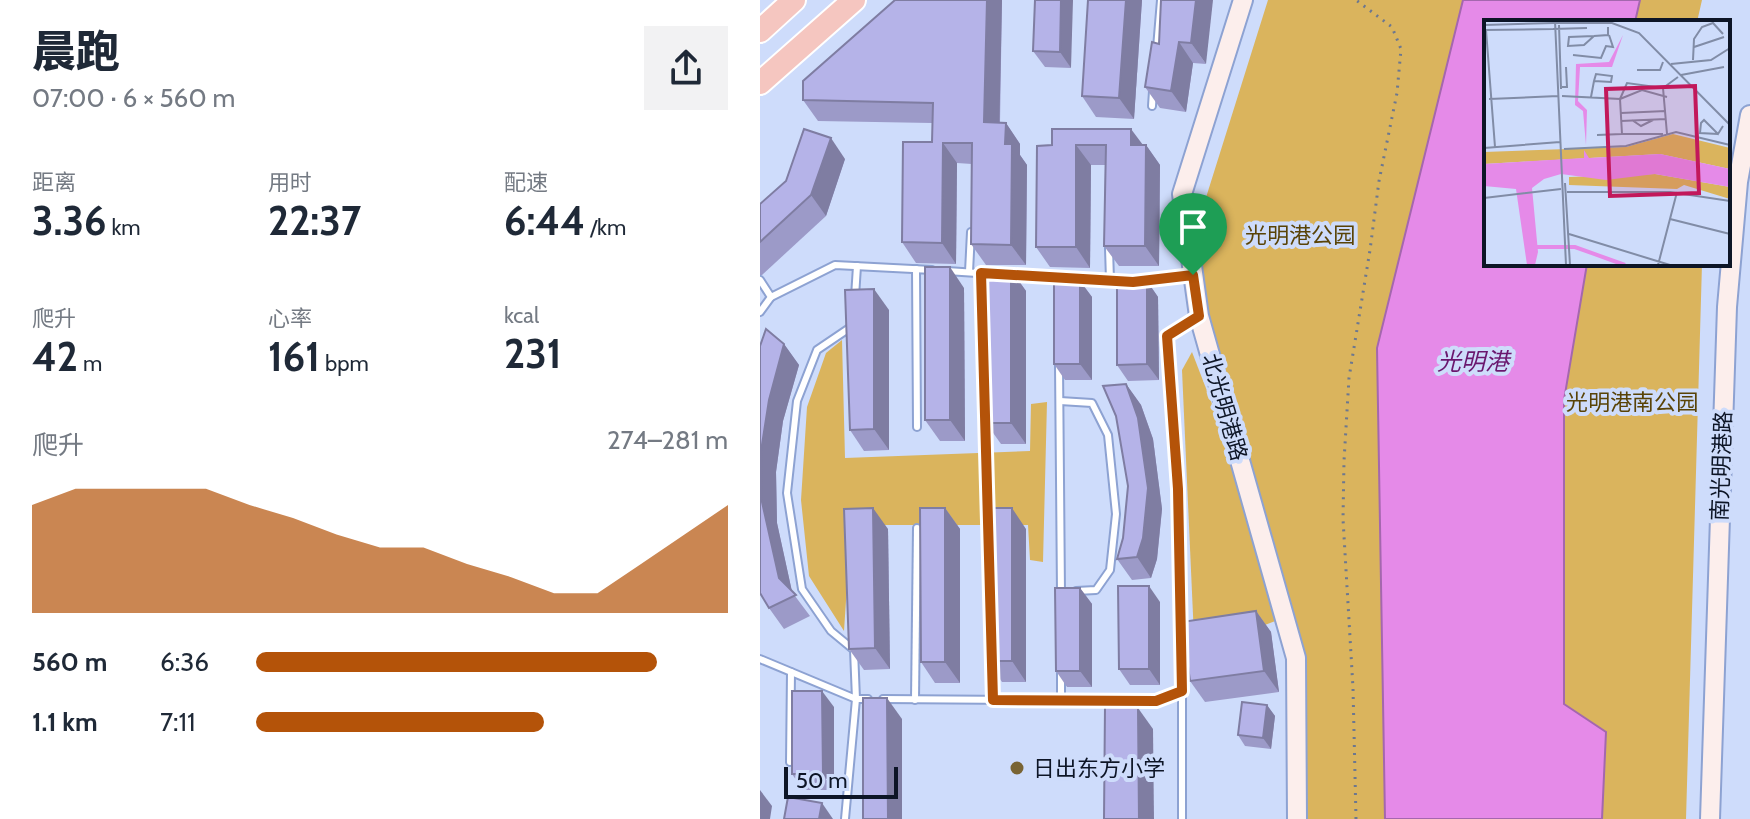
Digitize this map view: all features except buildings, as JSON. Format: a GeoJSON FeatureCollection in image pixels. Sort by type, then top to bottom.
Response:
{"type":"FeatureCollection","features":[{"type":"Feature","properties":{"kind":"highway"},"geometry":{"type":"LineString","coordinates":[[760,31],[794,0]]}},
{"type":"Feature","properties":{"kind":"highway"},"geometry":{"type":"LineString","coordinates":[[760,83],[854,0]]}},
{"type":"Feature","properties":{"kind":"street","name":"北光明港路"},"geometry":{"type":"LineString","coordinates":[[1243,0],[1182,194],[1199,316],[1296,658],[1297,819]]}},
{"type":"Feature","properties":{"kind":"street","name":"南光明港路"},"geometry":{"type":"LineString","coordinates":[[1710,819],[1727,307],[1743,208],[1750,115]]}},
{"type":"Feature","properties":{"kind":"lane"},"geometry":{"type":"LineString","coordinates":[[1156,61],[1161,0]]}},
{"type":"Feature","properties":{"kind":"lane"},"geometry":{"type":"LineString","coordinates":[[1152,106],[1154,76]]}},
{"type":"Feature","properties":{"kind":"lane"},"geometry":{"type":"LineString","coordinates":[[969,272],[972,229]]}},
{"type":"Feature","properties":{"kind":"lane"},"geometry":{"type":"LineString","coordinates":[[1109,234],[1110,280]]}},
{"type":"Feature","properties":{"kind":"lane"},"geometry":{"type":"LineString","coordinates":[[760,312],[771,297],[835,265],[1133,282],[1193,275]]}},
{"type":"Feature","properties":{"kind":"lane"},"geometry":{"type":"LineString","coordinates":[[854,311],[857,266]]}},
{"type":"Feature","properties":{"kind":"lane"},"geometry":{"type":"LineString","coordinates":[[916,269],[917,427]]}},
{"type":"Feature","properties":{"kind":"lane"},"geometry":{"type":"LineString","coordinates":[[981,273],[988,526]]}},
{"type":"Feature","properties":{"kind":"lane"},"geometry":{"type":"LineString","coordinates":[[1059,277],[1059,293]]}},
{"type":"Feature","properties":{"kind":"lane"},"geometry":{"type":"LineString","coordinates":[[760,280],[771,297]]}},
{"type":"Feature","properties":{"kind":"lane"},"geometry":{"type":"LineString","coordinates":[[1182,819],[1178,489],[1167,336],[1199,316]]}},
{"type":"Feature","properties":{"kind":"lane"},"geometry":{"type":"LineString","coordinates":[[845,819],[856,699],[854,650],[831,631],[802,589],[787,493],[797,401],[817,350],[853,326]]}},
{"type":"Feature","properties":{"kind":"lane"},"geometry":{"type":"LineString","coordinates":[[1059,354],[1061,608]]}},
{"type":"Feature","properties":{"kind":"lane"},"geometry":{"type":"LineString","coordinates":[[1060,401],[1092,403],[1108,435],[1116,514],[1110,570],[1096,590],[1061,593]]}},
{"type":"Feature","properties":{"kind":"lane"},"geometry":{"type":"LineString","coordinates":[[915,700],[917,528]]}},
{"type":"Feature","properties":{"kind":"lane"},"geometry":{"type":"LineString","coordinates":[[991,653],[993,700]]}},
{"type":"Feature","properties":{"kind":"lane"},"geometry":{"type":"LineString","coordinates":[[760,659],[856,699],[1156,701],[1182,691]]}},
{"type":"Feature","properties":{"kind":"lane"},"geometry":{"type":"LineString","coordinates":[[1061,670],[1061,700]]}},
{"type":"Feature","properties":{"kind":"lane"},"geometry":{"type":"LineString","coordinates":[[790,762],[791,672]]}},
{"type":"Feature","properties":{"kind":"path"},"geometry":{"type":"LineString","coordinates":[[1356,0],[1392,27],[1401,49],[1397,93],[1379,181],[1349,378],[1345,433],[1343,519],[1353,688],[1356,819]]}},
{"type":"Feature","properties":{"kind":"green space","name":"光明港公园"},"geometry":{"type":"Polygon","coordinates":[[[1268,0],[1463,0],[1377,348],[1385,819],[1303,819],[1302,652],[1203,301],[1198,223],[1268,0]]]}},
{"type":"Feature","properties":{"kind":"green space"},"geometry":{"type":"Polygon","coordinates":[[[1640,0],[1702,0],[1697,20],[1635,20],[1640,0]]]}},
{"type":"Feature","properties":{"kind":"green space","name":"光明港南公园"},"geometry":{"type":"Polygon","coordinates":[[[1587,266],[1702,266],[1686,819],[1602,819],[1605,732],[1564,705],[1564,400],[1587,266]]]}},
{"type":"Feature","properties":{"kind":"green space"},"geometry":{"type":"Polygon","coordinates":[[[842,340],[845,458],[1030,451],[1031,404],[1047,402],[1043,562],[1030,560],[1028,525],[851,525],[844,631],[809,576],[801,500],[807,407],[826,353],[842,340]]]}},
{"type":"Feature","properties":{"kind":"green space"},"geometry":{"type":"Polygon","coordinates":[[[1192,352],[1229,448],[1278,620],[1239,635],[1194,637],[1182,370],[1192,352]]]}},
{"type":"Feature","properties":{"kind":"water","name":"光明港"},"geometry":{"type":"Polygon","coordinates":[[[1463,0],[1640,0],[1635,20],[1484,20],[1484,266],[1587,266],[1564,400],[1564,704],[1606,732],[1602,819],[1385,819],[1377,348],[1463,0]]]}},
{"type":"Feature","properties":{"kind":"place","name":"日出东方小学"},"geometry":{"type":"Point","coordinates":[1017,768]}},
{"type":"Feature","properties":{"kind":"route"},"geometry":{"type":"LineString","coordinates":[[981,273],[1133,282],[1193,275],[1199,316],[1167,336],[1178,489],[1182,691],[1156,701],[993,700],[981,273]]}}]}
